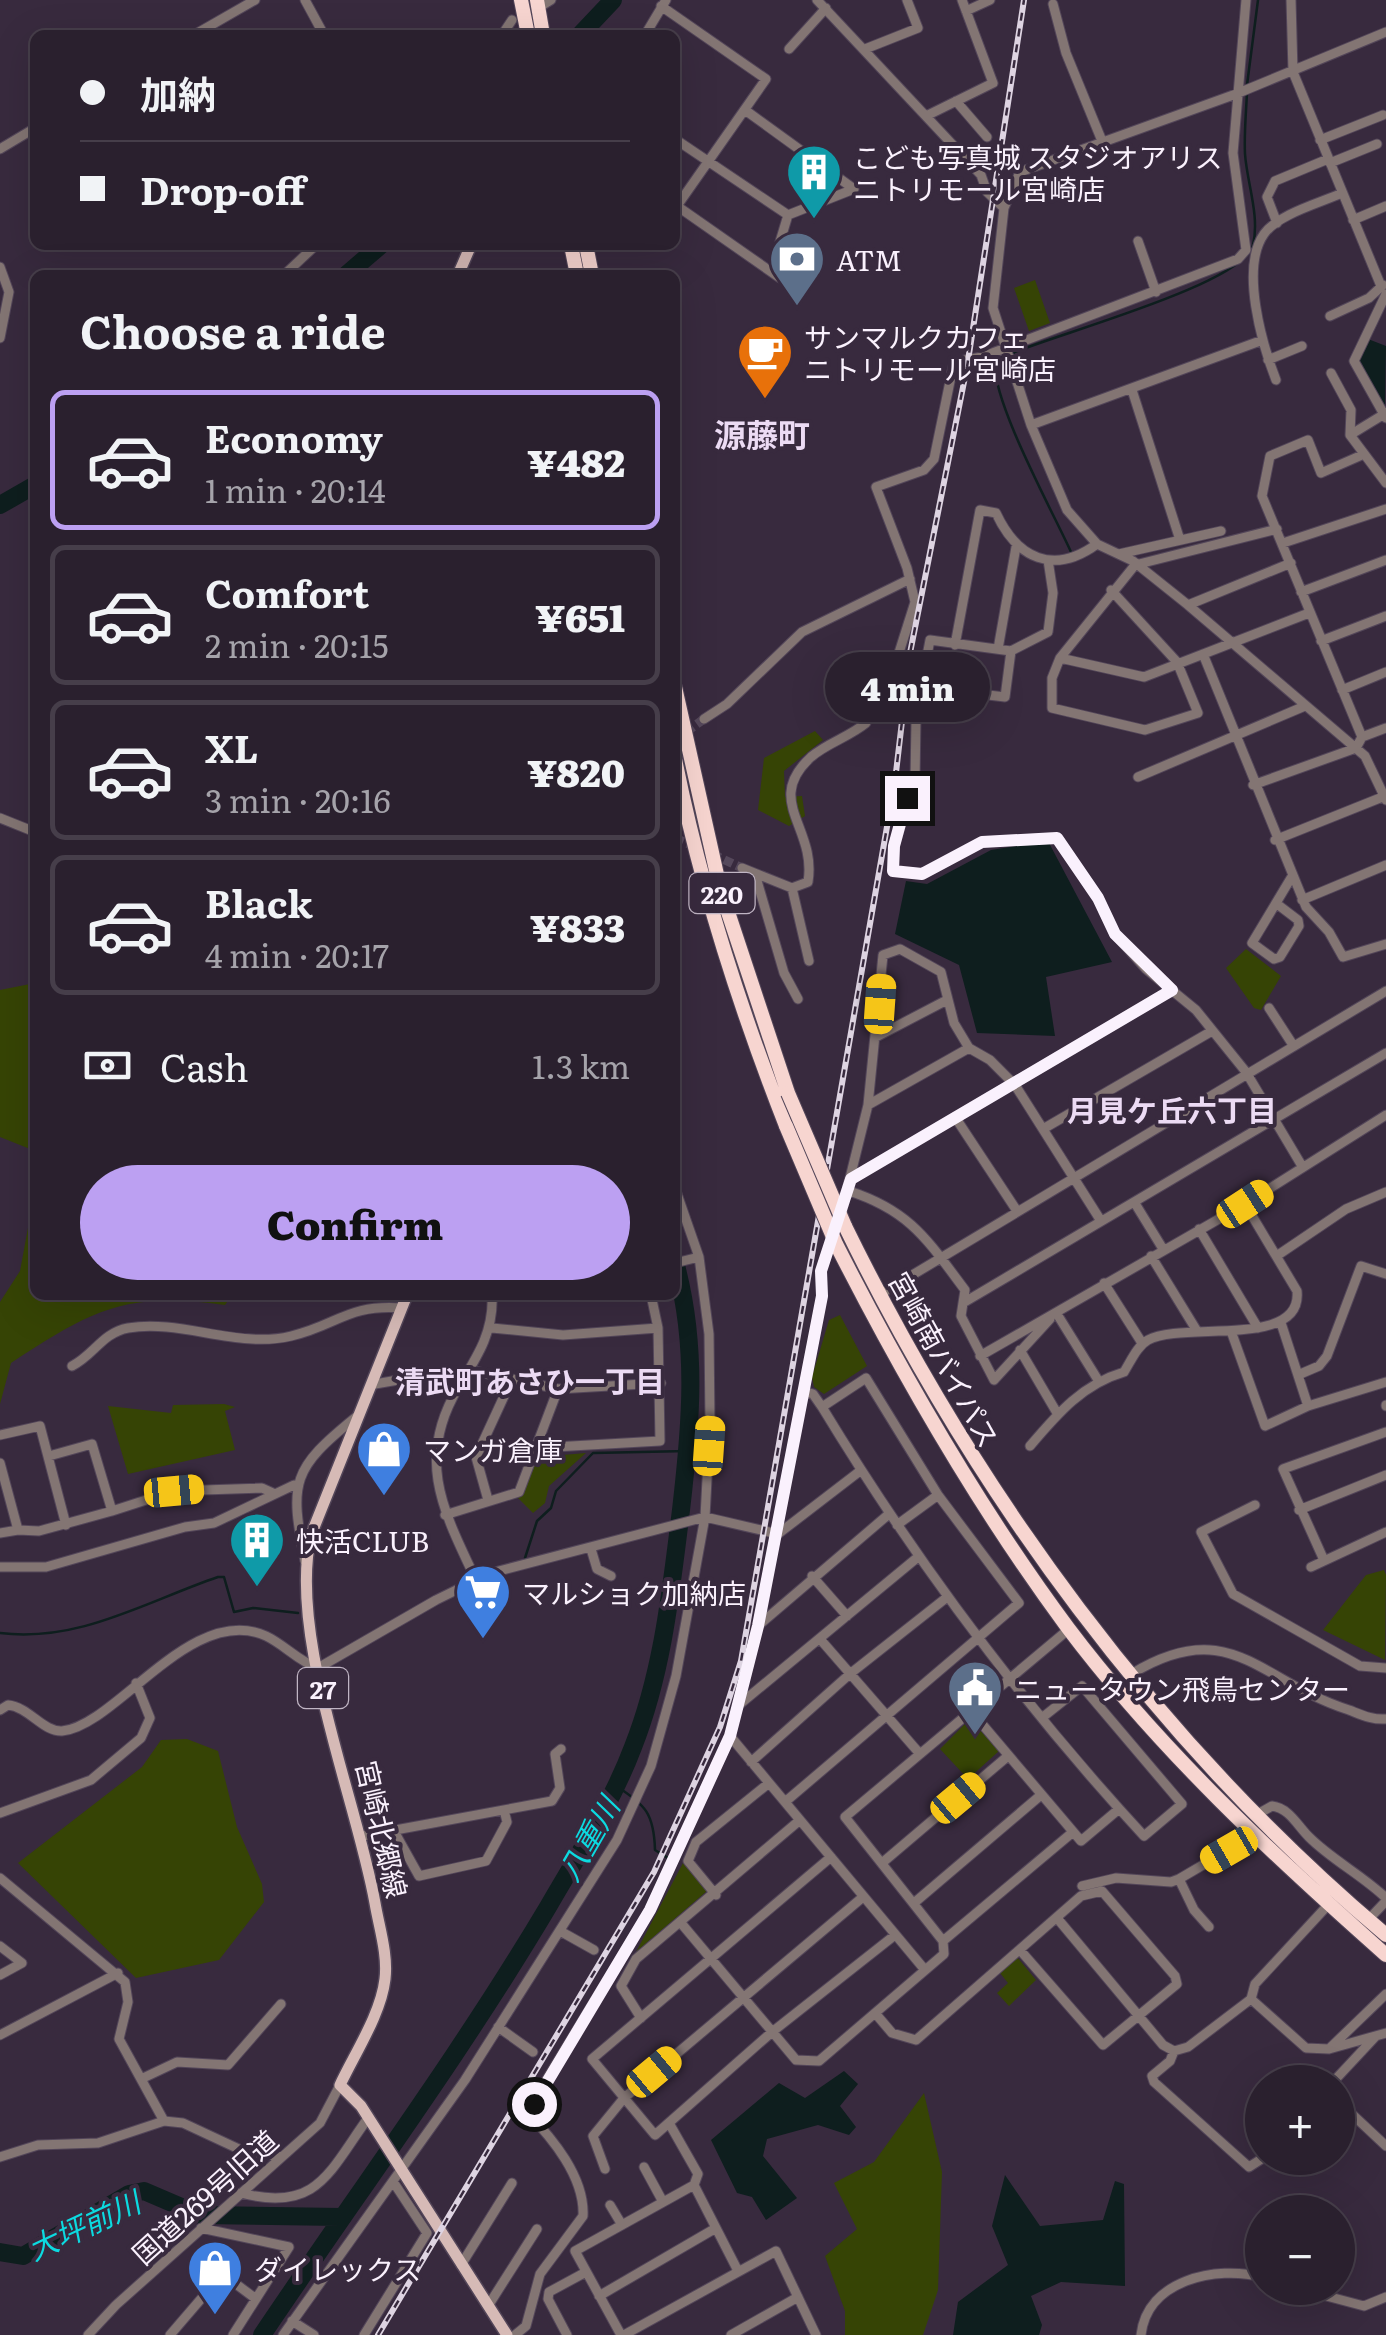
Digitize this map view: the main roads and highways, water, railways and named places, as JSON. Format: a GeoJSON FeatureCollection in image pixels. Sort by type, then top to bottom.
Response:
{"type":"FeatureCollection","features":[{"type":"Feature","properties":{"kind":"highway"},"geometry":{"type":"LineString","coordinates":[[521,0],[536,21]]}},
{"type":"Feature","properties":{"kind":"highway","name":"宮崎南バイパス"},"geometry":{"type":"LineString","coordinates":[[680,709],[720,888],[788,1093],[879,1294],[992,1492],[1191,1746],[1304,1862],[1386,1934]]}},
{"type":"Feature","properties":{"kind":"highway","name":"宮崎南バイパス"},"geometry":{"type":"LineString","coordinates":[[680,781],[708,901],[738,997],[786,1126],[836,1244],[924,1409],[981,1502],[1070,1629],[1254,1835],[1386,1955]]}},
{"type":"Feature","properties":{"kind":"main road","name":"宮崎北郷線"},"geometry":{"type":"LineString","coordinates":[[405,1301],[375,1384],[311,1535],[305,1560],[303,1586],[318,1668],[363,1836],[385,1959],[385,1982],[340,2085],[370,2121],[488,2306],[511,2335]]}},
{"type":"Feature","properties":{"kind":"waterway","name":"八重川"},"geometry":{"type":"LineString","coordinates":[[585,30],[613,0]]}},
{"type":"Feature","properties":{"kind":"waterway"},"geometry":{"type":"LineString","coordinates":[[1247,85],[1258,0]]}},
{"type":"Feature","properties":{"kind":"waterway"},"geometry":{"type":"LineString","coordinates":[[1013,353],[1184,291],[1242,260],[1253,245],[1255,234],[1245,154],[1247,93]]}},
{"type":"Feature","properties":{"kind":"waterway","name":"八重川"},"geometry":{"type":"LineString","coordinates":[[352,270],[375,250]]}},
{"type":"Feature","properties":{"kind":"waterway"},"geometry":{"type":"LineString","coordinates":[[1006,356],[995,361],[1003,402],[1071,552]]}},
{"type":"Feature","properties":{"kind":"waterway"},"geometry":{"type":"LineString","coordinates":[[0,505],[30,488]]}},
{"type":"Feature","properties":{"kind":"waterway","name":"八重川"},"geometry":{"type":"LineString","coordinates":[[262,2335],[514,1962],[594,1829],[633,1747],[652,1689],[664,1630],[688,1447],[690,1355],[680,1284]]}},
{"type":"Feature","properties":{"kind":"waterway"},"geometry":{"type":"LineString","coordinates":[[525,1558],[537,1521],[551,1508],[556,1491],[593,1453],[688,1451]]}},
{"type":"Feature","properties":{"kind":"waterway"},"geometry":{"type":"LineString","coordinates":[[0,1633],[57,1632],[85,1626],[218,1577],[224,1577],[234,1612],[253,1608],[298,1613]]}},
{"type":"Feature","properties":{"kind":"waterway"},"geometry":{"type":"LineString","coordinates":[[616,1786],[646,1812],[653,1827],[655,1850],[668,1858]]}},
{"type":"Feature","properties":{"kind":"waterway","name":"大坪前川"},"geometry":{"type":"LineString","coordinates":[[0,2252],[23,2256],[129,2194],[144,2191],[200,2215],[341,2217]]}},
{"type":"Feature","properties":{"kind":"tunnel"},"geometry":{"type":"LineString","coordinates":[[680,736],[704,719]]}},
{"type":"Feature","properties":{"kind":"tunnel"},"geometry":{"type":"LineString","coordinates":[[680,840],[698,848]]}},
{"type":"Feature","properties":{"kind":"tunnel"},"geometry":{"type":"LineString","coordinates":[[712,854],[742,868]]}},
{"type":"Feature","properties":{"kind":"railway"},"geometry":{"type":"LineString","coordinates":[[378,2335],[654,1872],[720,1727],[741,1661],[895,781],[910,653],[967,367],[1024,0]]}},
{"type":"Feature","properties":{"kind":"place","name":"こども写真城 スタジオアリス ニトリモール宮崎店"},"geometry":{"type":"Point","coordinates":[814,221]}},
{"type":"Feature","properties":{"kind":"place","name":"ATM"},"geometry":{"type":"Point","coordinates":[797,308]}},
{"type":"Feature","properties":{"kind":"place","name":"サンマルクカフェ ニトリモール宮崎店"},"geometry":{"type":"Point","coordinates":[765,401]}},
{"type":"Feature","properties":{"kind":"place","name":"マンガ倉庫"},"geometry":{"type":"Point","coordinates":[384,1498]}},
{"type":"Feature","properties":{"kind":"place","name":"快活CLUB"},"geometry":{"type":"Point","coordinates":[257,1589]}},
{"type":"Feature","properties":{"kind":"place","name":"マルショク加納店"},"geometry":{"type":"Point","coordinates":[483,1641]}},
{"type":"Feature","properties":{"kind":"place","name":"ニュータウン飛鳥センター"},"geometry":{"type":"Point","coordinates":[975,1737]}},
{"type":"Feature","properties":{"kind":"place","name":"ダイレックス"},"geometry":{"type":"Point","coordinates":[215,2317]}},
{"type":"Feature","properties":{"kind":"district","name":"源藤町"},"geometry":{"type":"Point","coordinates":[762,433]}},
{"type":"Feature","properties":{"kind":"district","name":"月見ケ丘六丁目"},"geometry":{"type":"Point","coordinates":[1172,1109]}},
{"type":"Feature","properties":{"kind":"district","name":"清武町あさひ一丁目"},"geometry":{"type":"Point","coordinates":[530,1380]}}]}
